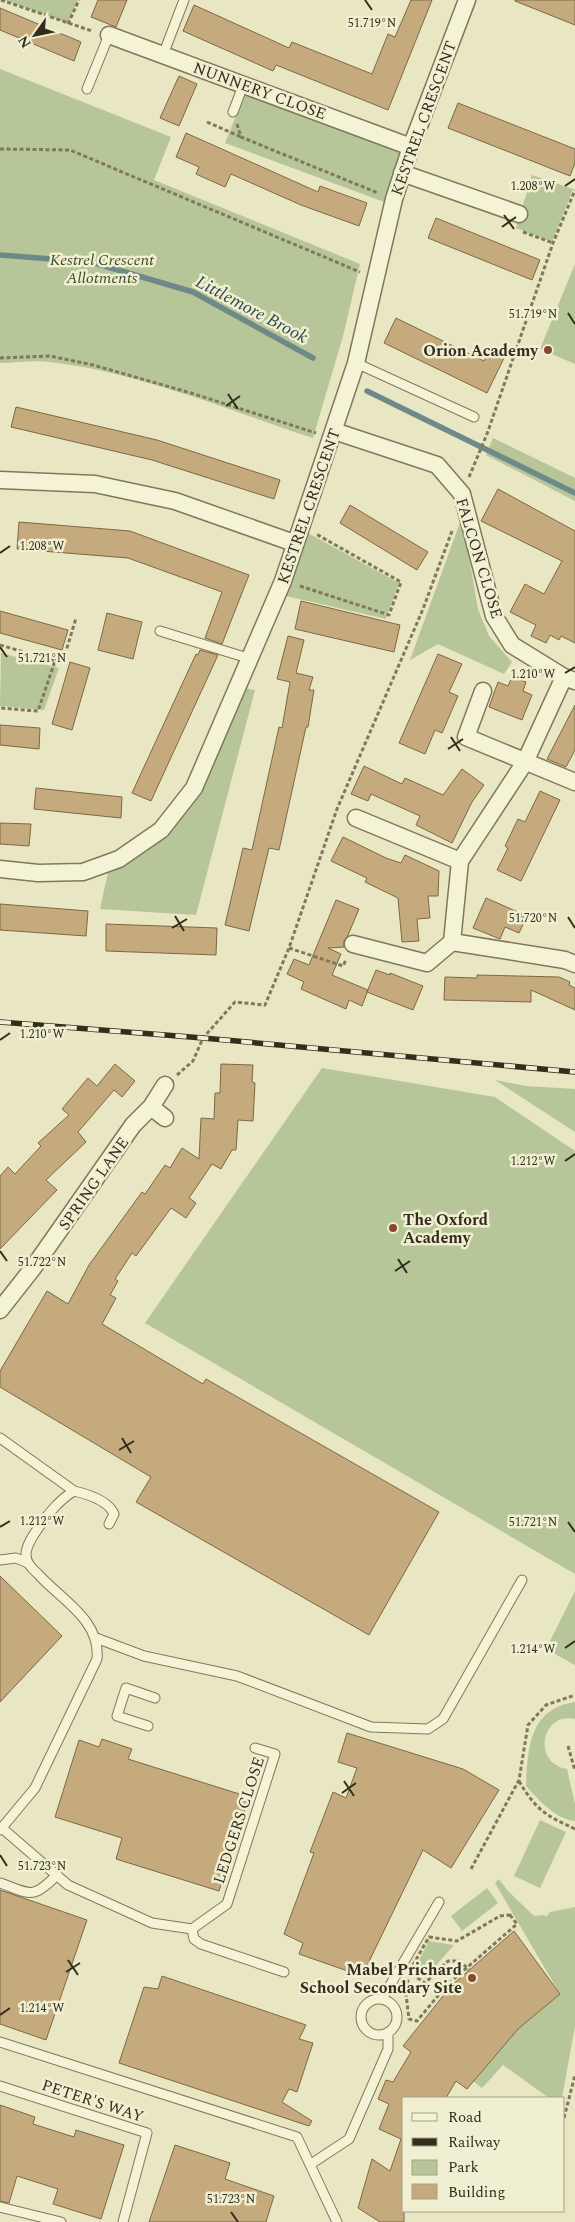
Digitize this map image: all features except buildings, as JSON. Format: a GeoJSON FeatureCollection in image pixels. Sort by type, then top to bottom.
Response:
{"type":"FeatureCollection","features":[{"type":"Feature","properties":{"kind":"street","name":"KESTREL CRESCENT"},"geometry":{"type":"LineString","coordinates":[[0,869],[38,873],[83,872],[118,859],[161,830],[194,788],[283,581],[294,543],[356,363],[402,172],[467,0]]}},
{"type":"Feature","properties":{"kind":"street","name":"NUNNERY CLOSE"},"geometry":{"type":"LineString","coordinates":[[109,35],[244,83],[411,147]]}},
{"type":"Feature","properties":{"kind":"street"},"geometry":{"type":"LineString","coordinates":[[402,172],[519,214]]}},
{"type":"Feature","properties":{"kind":"street","name":"FALCON CLOSE"},"geometry":{"type":"LineString","coordinates":[[333,434],[437,465],[462,494],[494,616],[512,645],[569,679],[525,762],[460,861],[452,942]]}},
{"type":"Feature","properties":{"kind":"street"},"geometry":{"type":"LineString","coordinates":[[0,480],[95,484],[175,500],[294,543]]}},
{"type":"Feature","properties":{"kind":"street"},"geometry":{"type":"LineString","coordinates":[[483,691],[466,737],[575,782]]}},
{"type":"Feature","properties":{"kind":"street"},"geometry":{"type":"LineString","coordinates":[[356,818],[460,861]]}},
{"type":"Feature","properties":{"kind":"street"},"geometry":{"type":"LineString","coordinates":[[353,944],[427,963],[452,942],[565,960],[575,964]]}},
{"type":"Feature","properties":{"kind":"street","name":"SPRING LANE"},"geometry":{"type":"LineString","coordinates":[[0,1310],[33,1268],[133,1125],[152,1107],[165,1085]]}},
{"type":"Feature","properties":{"kind":"street"},"geometry":{"type":"LineString","coordinates":[[152,1107],[165,1118]]}},
{"type":"Feature","properties":{"kind":"lane"},"geometry":{"type":"LineString","coordinates":[[163,55],[184,0]]}},
{"type":"Feature","properties":{"kind":"lane"},"geometry":{"type":"LineString","coordinates":[[86,89],[109,35]]}},
{"type":"Feature","properties":{"kind":"lane"},"geometry":{"type":"LineString","coordinates":[[233,112],[244,83]]}},
{"type":"Feature","properties":{"kind":"lane"},"geometry":{"type":"LineString","coordinates":[[356,363],[474,417]]}},
{"type":"Feature","properties":{"kind":"lane"},"geometry":{"type":"LineString","coordinates":[[160,631],[251,659]]}},
{"type":"Feature","properties":{"kind":"lane"},"geometry":{"type":"LineString","coordinates":[[0,1438],[74,1491],[85,1494],[112,1508],[114,1514],[109,1524]]}},
{"type":"Feature","properties":{"kind":"lane"},"geometry":{"type":"LineString","coordinates":[[28,1563],[26,1554],[35,1533],[56,1506],[74,1491]]}},
{"type":"Feature","properties":{"kind":"lane"},"geometry":{"type":"LineString","coordinates":[[0,1560],[22,1558],[84,1618],[96,1638],[97,1659],[35,1788],[1,1830],[68,1885],[152,1923],[192,1929],[194,1939],[201,1944],[284,1972]]}},
{"type":"Feature","properties":{"kind":"lane"},"geometry":{"type":"LineString","coordinates":[[96,1638],[144,1656],[236,1676],[371,1727],[428,1729],[443,1719],[522,1580]]}},
{"type":"Feature","properties":{"kind":"lane"},"geometry":{"type":"LineString","coordinates":[[148,1726],[117,1716],[126,1688],[155,1698]]}},
{"type":"Feature","properties":{"kind":"lane","name":"LEDGERS CLOSE"},"geometry":{"type":"LineString","coordinates":[[192,1929],[227,1904],[275,1754],[255,1748]]}},
{"type":"Feature","properties":{"kind":"lane"},"geometry":{"type":"LineString","coordinates":[[0,1883],[28,1893],[36,1893],[57,1875]]}},
{"type":"Feature","properties":{"kind":"lane"},"geometry":{"type":"LineString","coordinates":[[382,1999],[438,1902]]}},
{"type":"Feature","properties":{"kind":"lane"},"geometry":{"type":"LineString","coordinates":[[376,1998],[382,1999],[392,2004],[397,2013],[396,2024],[388,2032],[376,2034],[365,2028],[361,2016],[365,2005],[376,1998]]}},
{"type":"Feature","properties":{"kind":"lane"},"geometry":{"type":"LineString","coordinates":[[311,2164],[349,2139],[388,2049],[388,2032]]}},
{"type":"Feature","properties":{"kind":"lane"},"geometry":{"type":"LineString","coordinates":[[0,2042],[297,2137],[337,2222]]}},
{"type":"Feature","properties":{"kind":"lane","name":"PETER'S WAY"},"geometry":{"type":"LineString","coordinates":[[0,2086],[147,2132],[123,2222]]}},
{"type":"Feature","properties":{"kind":"lane"},"geometry":{"type":"LineString","coordinates":[[0,2207],[61,2222]]}},
{"type":"Feature","properties":{"kind":"path"},"geometry":{"type":"LineString","coordinates":[[1,0],[68,24],[109,35]]}},
{"type":"Feature","properties":{"kind":"path"},"geometry":{"type":"LineString","coordinates":[[68,24],[79,0]]}},
{"type":"Feature","properties":{"kind":"path"},"geometry":{"type":"LineString","coordinates":[[233,112],[242,137]]}},
{"type":"Feature","properties":{"kind":"path"},"geometry":{"type":"LineString","coordinates":[[207,122],[394,199]]}},
{"type":"Feature","properties":{"kind":"path"},"geometry":{"type":"LineString","coordinates":[[0,149],[70,150],[375,279]]}},
{"type":"Feature","properties":{"kind":"path"},"geometry":{"type":"LineString","coordinates":[[473,464],[483,442],[553,244],[575,190]]}},
{"type":"Feature","properties":{"kind":"path"},"geometry":{"type":"LineString","coordinates":[[519,214],[515,228],[553,244]]}},
{"type":"Feature","properties":{"kind":"path"},"geometry":{"type":"LineString","coordinates":[[0,358],[50,356],[93,365],[333,434]]}},
{"type":"Feature","properties":{"kind":"path"},"geometry":{"type":"LineString","coordinates":[[283,581],[389,615],[401,582],[301,525]]}},
{"type":"Feature","properties":{"kind":"path"},"geometry":{"type":"LineString","coordinates":[[193,1061],[203,1038],[235,1002],[265,1005],[289,948],[336,809],[424,609],[453,530]]}},
{"type":"Feature","properties":{"kind":"path"},"geometry":{"type":"LineString","coordinates":[[0,645],[55,662],[64,658],[76,618]]}},
{"type":"Feature","properties":{"kind":"path"},"geometry":{"type":"LineString","coordinates":[[0,708],[38,711],[55,662]]}},
{"type":"Feature","properties":{"kind":"path"},"geometry":{"type":"LineString","coordinates":[[289,948],[343,966],[353,944]]}},
{"type":"Feature","properties":{"kind":"path"},"geometry":{"type":"LineString","coordinates":[[471,1869],[518,1780],[528,1724],[546,1705],[575,1695]]}},
{"type":"Feature","properties":{"kind":"path"},"geometry":{"type":"LineString","coordinates":[[568,1746],[575,1771]]}},
{"type":"Feature","properties":{"kind":"path"},"geometry":{"type":"LineString","coordinates":[[518,1780],[531,1802],[550,1817],[575,1829]]}},
{"type":"Feature","properties":{"kind":"path"},"geometry":{"type":"LineString","coordinates":[[510,1915],[517,1924],[467,1968],[447,1985],[417,2021],[409,2019],[406,1994],[409,1972],[429,1937],[457,1942],[500,1916],[510,1915]]}},
{"type":"Feature","properties":{"kind":"path"},"geometry":{"type":"LineString","coordinates":[[409,1972],[425,1983],[448,1961],[460,1961],[467,1968]]}},
{"type":"Feature","properties":{"kind":"path"},"geometry":{"type":"LineString","coordinates":[[420,2017],[424,2020]]}},
{"type":"Feature","properties":{"kind":"path"},"geometry":{"type":"LineString","coordinates":[[565,2114],[575,2074]]}},
{"type":"Feature","properties":{"kind":"green space"},"geometry":{"type":"Polygon","coordinates":[[[4,0],[78,0],[68,23],[4,0]]]}},
{"type":"Feature","properties":{"kind":"green space","name":"Kestrel Crescent Allotments"},"geometry":{"type":"Polygon","coordinates":[[[0,69],[171,137],[154,180],[360,264],[343,336],[313,438],[183,393],[116,374],[50,362],[0,363],[0,69]]]}},
{"type":"Feature","properties":{"kind":"green space"},"geometry":{"type":"Polygon","coordinates":[[[246,91],[405,149],[387,203],[225,143],[246,91]]]}},
{"type":"Feature","properties":{"kind":"green space"},"geometry":{"type":"Polygon","coordinates":[[[532,175],[573,189],[552,242],[516,228],[532,175]]]}},
{"type":"Feature","properties":{"kind":"green space"},"geometry":{"type":"Polygon","coordinates":[[[575,264],[575,364],[540,349],[575,264]]]}},
{"type":"Feature","properties":{"kind":"green space"},"geometry":{"type":"Polygon","coordinates":[[[493,438],[575,478],[575,501],[486,455],[493,438]]]}},
{"type":"Feature","properties":{"kind":"green space"},"geometry":{"type":"Polygon","coordinates":[[[462,517],[478,609],[489,636],[512,662],[504,674],[438,644],[410,660],[462,517]]]}},
{"type":"Feature","properties":{"kind":"green space"},"geometry":{"type":"Polygon","coordinates":[[[297,527],[399,583],[386,619],[273,593],[297,527]]]}},
{"type":"Feature","properties":{"kind":"green space"},"geometry":{"type":"Polygon","coordinates":[[[1,653],[59,668],[44,710],[0,706],[1,653]]]}},
{"type":"Feature","properties":{"kind":"green space"},"geometry":{"type":"Polygon","coordinates":[[[237,687],[255,690],[196,915],[100,909],[109,868],[163,832],[237,687]]]}},
{"type":"Feature","properties":{"kind":"green space","name":"The Oxford Academy"},"geometry":{"type":"Polygon","coordinates":[[[322,1068],[495,1097],[575,1151],[575,1574],[145,1323],[322,1068]]]}},
{"type":"Feature","properties":{"kind":"green space"},"geometry":{"type":"Polygon","coordinates":[[[495,1080],[526,1086],[575,1089],[575,1132],[495,1080]]]}},
{"type":"Feature","properties":{"kind":"green space"},"geometry":{"type":"Polygon","coordinates":[[[575,1591],[575,1665],[546,1649],[575,1591]]]}},
{"type":"Feature","properties":{"kind":"green space"},"geometry":{"type":"Polygon","coordinates":[[[575,1702],[575,1719],[564,1719],[555,1723],[548,1730],[545,1748],[548,1758],[556,1765],[567,1769],[575,1804],[575,1821],[554,1813],[526,1786],[528,1758],[534,1732],[548,1713],[560,1706],[575,1702]]]}},
{"type":"Feature","properties":{"kind":"green space"},"geometry":{"type":"Polygon","coordinates":[[[540,1820],[566,1832],[540,1888],[514,1876],[540,1820]]]}},
{"type":"Feature","properties":{"kind":"green space"},"geometry":{"type":"Polygon","coordinates":[[[499,1879],[508,1891],[534,1916],[544,1915],[546,1917],[550,1912],[575,1907],[575,2026],[562,2097],[548,2097],[503,2065],[482,2088],[473,2081],[518,2029],[560,1994],[495,1883],[499,1879]]]}},
{"type":"Feature","properties":{"kind":"green space"},"geometry":{"type":"Polygon","coordinates":[[[487,1888],[498,1903],[462,1931],[451,1916],[487,1888]]]}},
{"type":"Feature","properties":{"kind":"green space"},"geometry":{"type":"Polygon","coordinates":[[[429,1941],[454,1945],[425,1978],[415,1968],[429,1941]]]}},
{"type":"Feature","properties":{"kind":"waterway","name":"Littlemore Brook"},"geometry":{"type":"LineString","coordinates":[[0,255],[91,262],[193,292],[313,358]]}},
{"type":"Feature","properties":{"kind":"waterway","name":"Littlemore Brook"},"geometry":{"type":"LineString","coordinates":[[367,391],[575,493]]}},
{"type":"Feature","properties":{"kind":"railway"},"geometry":{"type":"LineString","coordinates":[[0,1022],[203,1038],[575,1072]]}},
{"type":"Feature","properties":{"kind":"place","name":"Orion Academy"},"geometry":{"type":"Point","coordinates":[548,350]}},
{"type":"Feature","properties":{"kind":"place","name":"The Oxford Academy"},"geometry":{"type":"Point","coordinates":[393,1228]}},
{"type":"Feature","properties":{"kind":"place","name":"Mabel Prichard School Secondary Site"},"geometry":{"type":"Point","coordinates":[472,1978]}}]}
